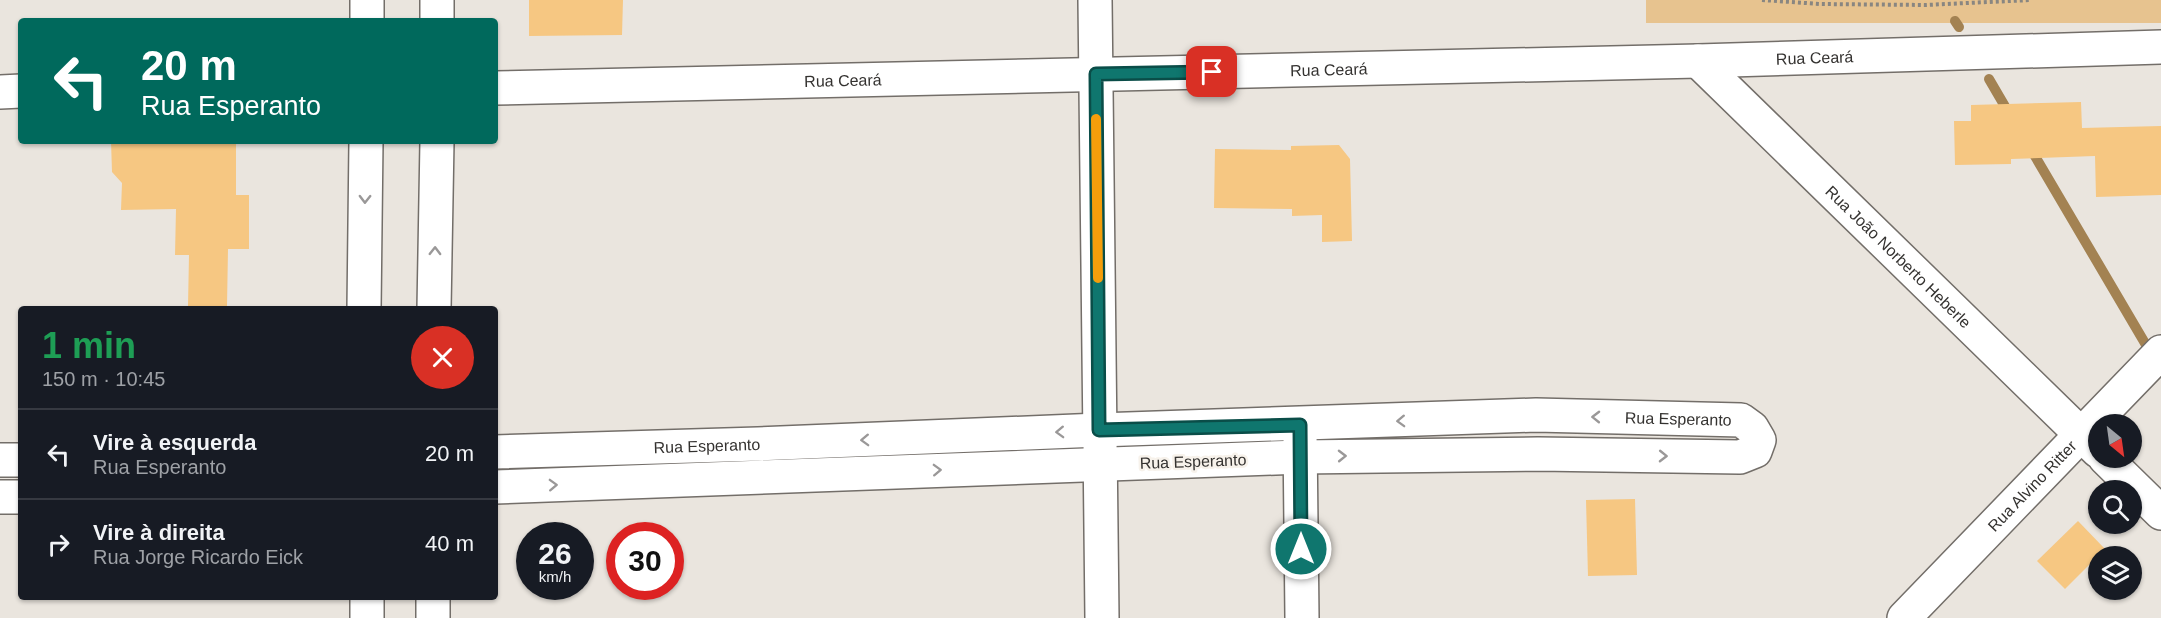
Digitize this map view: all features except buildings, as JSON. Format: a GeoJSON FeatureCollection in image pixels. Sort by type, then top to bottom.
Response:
{"type":"FeatureCollection","features":[{"type":"Feature","properties":{"kind":"street"},"geometry":{"type":"LineString","coordinates":[[367,0],[367,18]]}},
{"type":"Feature","properties":{"kind":"street"},"geometry":{"type":"LineString","coordinates":[[437,0],[437,18]]}},
{"type":"Feature","properties":{"kind":"street"},"geometry":{"type":"LineString","coordinates":[[1095,0],[1102,618]]}},
{"type":"Feature","properties":{"kind":"street","name":"Rua Ceará"},"geometry":{"type":"LineString","coordinates":[[498,88],[1698,61],[2161,47]]}},
{"type":"Feature","properties":{"kind":"street","name":"Rua João Norberto Heberle"},"geometry":{"type":"LineString","coordinates":[[1698,61],[2088,441]]}},
{"type":"Feature","properties":{"kind":"street"},"geometry":{"type":"LineString","coordinates":[[0,92],[18,92]]}},
{"type":"Feature","properties":{"kind":"street"},"geometry":{"type":"LineString","coordinates":[[364,306],[366,144]]}},
{"type":"Feature","properties":{"kind":"street"},"geometry":{"type":"LineString","coordinates":[[434,306],[437,144]]}},
{"type":"Feature","properties":{"kind":"street","name":"Rua Alvino Ritter"},"geometry":{"type":"LineString","coordinates":[[2113,414],[2161,352]]}},
{"type":"Feature","properties":{"kind":"street"},"geometry":{"type":"LineString","coordinates":[[1536,415],[1538,454]]}},
{"type":"Feature","properties":{"kind":"street","name":"Rua Esperanto"},"geometry":{"type":"LineString","coordinates":[[498,452],[1536,415],[1742,420],[1752,428],[1759,440],[1755,451],[1740,457],[1538,454],[1300,457],[498,487]]}},
{"type":"Feature","properties":{"kind":"street"},"geometry":{"type":"LineString","coordinates":[[1300,425],[1302,618]]}},
{"type":"Feature","properties":{"kind":"street"},"geometry":{"type":"LineString","coordinates":[[758,444],[760,477]]}},
{"type":"Feature","properties":{"kind":"street","name":"Rua Alvino Ritter"},"geometry":{"type":"LineString","coordinates":[[1905,618],[2088,445]]}},
{"type":"Feature","properties":{"kind":"street"},"geometry":{"type":"LineString","coordinates":[[0,460],[18,460]]}},
{"type":"Feature","properties":{"kind":"street"},"geometry":{"type":"LineString","coordinates":[[2115,468],[2161,513]]}},
{"type":"Feature","properties":{"kind":"street"},"geometry":{"type":"LineString","coordinates":[[0,497],[18,496]]}},
{"type":"Feature","properties":{"kind":"street"},"geometry":{"type":"LineString","coordinates":[[367,600],[367,618]]}},
{"type":"Feature","properties":{"kind":"street"},"geometry":{"type":"LineString","coordinates":[[433,600],[434,618]]}},
{"type":"Feature","properties":{"kind":"path"},"geometry":{"type":"LineString","coordinates":[[1761,0],[1820,4],[1925,5],[2031,0]]}},
{"type":"Feature","properties":{"kind":"shaded area"},"geometry":{"type":"Polygon","coordinates":[[[1646,0],[2161,0],[2161,23],[1646,23],[1646,0]]]}},
{"type":"Feature","properties":{"kind":"waterway"},"geometry":{"type":"LineString","coordinates":[[1955,21],[1959,27]]}},
{"type":"Feature","properties":{"kind":"waterway"},"geometry":{"type":"LineString","coordinates":[[1989,79],[2010,115]]}},
{"type":"Feature","properties":{"kind":"waterway"},"geometry":{"type":"LineString","coordinates":[[2029,146],[2149,350]]}},
{"type":"Feature","properties":{"kind":"slow traffic"},"geometry":{"type":"LineString","coordinates":[[1096,119],[1098,278]]}},
{"type":"Feature","properties":{"kind":"route"},"geometry":{"type":"LineString","coordinates":[[1212,72],[1096,74],[1099,430],[1300,425],[1301,549]]}}]}
